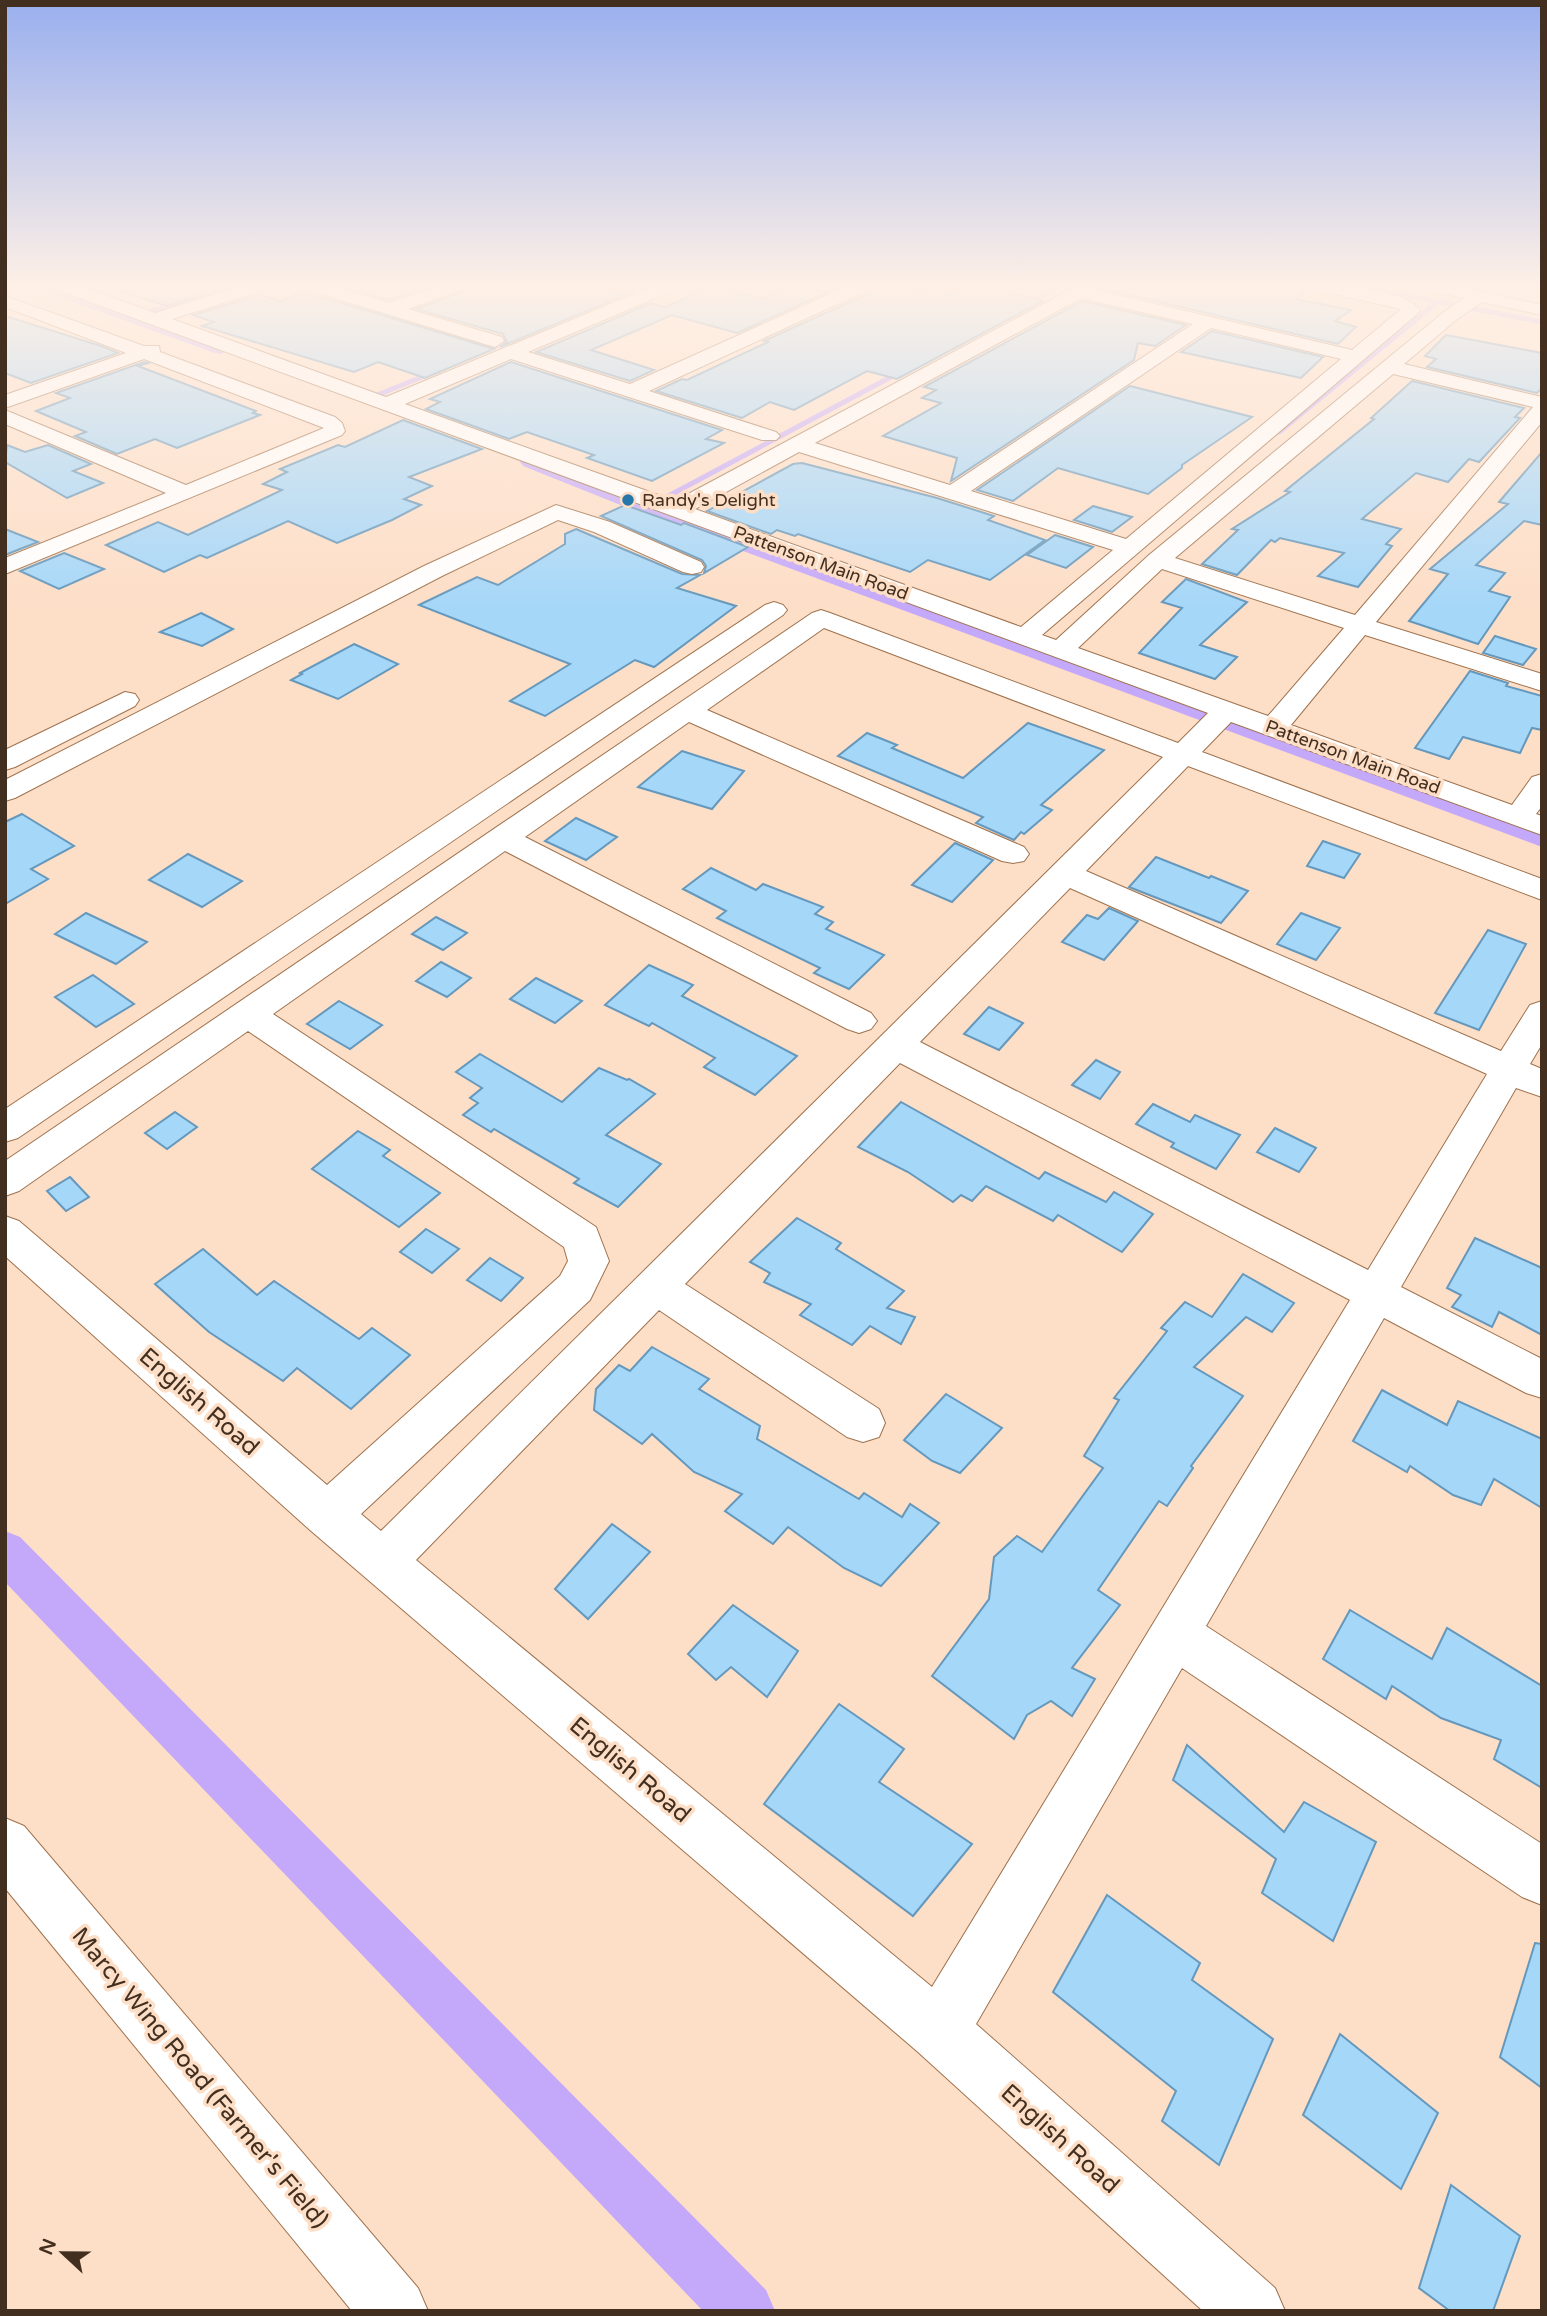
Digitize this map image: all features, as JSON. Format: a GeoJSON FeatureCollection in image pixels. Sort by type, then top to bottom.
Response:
{"type":"FeatureCollection","features":[{"type":"Feature","properties":{"kind":"street"},"geometry":{"type":"LineString","coordinates":[[5,402],[30,393]]}},
{"type":"Feature","properties":{"kind":"street"},"geometry":{"type":"LineString","coordinates":[[5,567],[335,431],[335,426],[248,393]]}},
{"type":"Feature","properties":{"kind":"street","name":"Pattenson Main Road"},"geometry":{"type":"LineString","coordinates":[[355,393],[650,500],[675,498],[1223,713],[1273,728],[1531,822]]}},
{"type":"Feature","properties":{"kind":"street"},"geometry":{"type":"LineString","coordinates":[[373,399],[388,393]]}},
{"type":"Feature","properties":{"kind":"street"},"geometry":{"type":"LineString","coordinates":[[639,393],[1128,547]]}},
{"type":"Feature","properties":{"kind":"street"},"geometry":{"type":"LineString","coordinates":[[675,498],[782,437],[872,393]]}},
{"type":"Feature","properties":{"kind":"street"},"geometry":{"type":"LineString","coordinates":[[954,492],[1102,393]]}},
{"type":"Feature","properties":{"kind":"street"},"geometry":{"type":"LineString","coordinates":[[1024,637],[1309,393]]}},
{"type":"Feature","properties":{"kind":"street"},"geometry":{"type":"LineString","coordinates":[[1060,650],[1158,560],[1359,393]]}},
{"type":"Feature","properties":{"kind":"street"},"geometry":{"type":"LineString","coordinates":[[1500,393],[1542,403]]}},
{"type":"Feature","properties":{"kind":"street"},"geometry":{"type":"LineString","coordinates":[[1273,728],[1542,409]]}},
{"type":"Feature","properties":{"kind":"street"},"geometry":{"type":"LineString","coordinates":[[5,416],[184,492]]}},
{"type":"Feature","properties":{"kind":"street"},"geometry":{"type":"LineString","coordinates":[[745,449],[782,437]]}},
{"type":"Feature","properties":{"kind":"street"},"geometry":{"type":"LineString","coordinates":[[5,792],[370,603],[556,512],[603,527],[692,567]]}},
{"type":"Feature","properties":{"kind":"street"},"geometry":{"type":"LineString","coordinates":[[279,623],[484,519]]}},
{"type":"Feature","properties":{"kind":"street"},"geometry":{"type":"LineString","coordinates":[[1158,560],[1542,683]]}},
{"type":"Feature","properties":{"kind":"street"},"geometry":{"type":"LineString","coordinates":[[341,591],[370,603]]}},
{"type":"Feature","properties":{"kind":"street"},"geometry":{"type":"LineString","coordinates":[[5,1128],[774,610]]}},
{"type":"Feature","properties":{"kind":"street"},"geometry":{"type":"LineString","coordinates":[[5,1181],[821,618],[1183,752],[1542,890]]}},
{"type":"Feature","properties":{"kind":"street"},"geometry":{"type":"LineString","coordinates":[[5,761],[142,692]]}},
{"type":"Feature","properties":{"kind":"street"},"geometry":{"type":"LineString","coordinates":[[687,711],[1013,853]]}},
{"type":"Feature","properties":{"kind":"street"},"geometry":{"type":"LineString","coordinates":[[383,1561],[1223,713]]}},
{"type":"Feature","properties":{"kind":"street"},"geometry":{"type":"LineString","coordinates":[[1531,822],[1542,783]]}},
{"type":"Feature","properties":{"kind":"street"},"geometry":{"type":"LineString","coordinates":[[503,838],[859,1021]]}},
{"type":"Feature","properties":{"kind":"street"},"geometry":{"type":"LineString","coordinates":[[1063,873],[1525,1077]]}},
{"type":"Feature","properties":{"kind":"street"},"geometry":{"type":"LineString","coordinates":[[939,2031],[1376,1294],[1525,1077],[1542,1013]]}},
{"type":"Feature","properties":{"kind":"street"},"geometry":{"type":"LineString","coordinates":[[248,1014],[583,1238],[589,1261],[575,1288],[327,1515]]}},
{"type":"Feature","properties":{"kind":"street"},"geometry":{"type":"LineString","coordinates":[[894,1044],[1542,1380]]}},
{"type":"Feature","properties":{"kind":"street","name":"English Road"},"geometry":{"type":"LineString","coordinates":[[5,1232],[327,1515],[939,2031],[1252,2311]]}},
{"type":"Feature","properties":{"kind":"street"},"geometry":{"type":"LineString","coordinates":[[655,1286],[863,1423]]}},
{"type":"Feature","properties":{"kind":"street"},"geometry":{"type":"LineString","coordinates":[[1174,1634],[1542,1877]]}},
{"type":"Feature","properties":{"kind":"street","name":"Marcy Wing Road (Farmer's Field)"},"geometry":{"type":"LineString","coordinates":[[5,1845],[395,2311]]}},
{"type":"Feature","properties":{"kind":"building"},"geometry":{"type":"Polygon","coordinates":[[[56,393],[209,393],[260,415],[177,448],[155,439],[117,454],[75,436],[86,432],[36,411],[70,398],[56,393]]]}},
{"type":"Feature","properties":{"kind":"building"},"geometry":{"type":"Polygon","coordinates":[[[443,393],[607,393],[722,430],[706,439],[724,443],[652,481],[587,458],[594,455],[527,432],[509,439],[426,409],[440,402],[430,399],[443,393]]]}},
{"type":"Feature","properties":{"kind":"building"},"geometry":{"type":"Polygon","coordinates":[[[663,393],[826,393],[794,410],[770,402],[742,418],[663,393]]]}},
{"type":"Feature","properties":{"kind":"building"},"geometry":{"type":"Polygon","coordinates":[[[931,393],[1084,393],[951,481],[957,458],[883,436],[941,403],[922,398],[931,393]]]}},
{"type":"Feature","properties":{"kind":"building"},"geometry":{"type":"Polygon","coordinates":[[[1120,393],[1158,393],[1252,417],[1182,465],[1182,468],[1148,494],[1058,468],[1013,501],[977,490],[1120,393]]]}},
{"type":"Feature","properties":{"kind":"building"},"geometry":{"type":"Polygon","coordinates":[[[1399,393],[1462,393],[1524,408],[1515,417],[1520,418],[1479,462],[1469,459],[1448,482],[1416,473],[1362,519],[1401,529],[1386,544],[1392,546],[1358,587],[1318,576],[1344,553],[1280,538],[1275,542],[1271,540],[1237,575],[1202,564],[1238,530],[1232,529],[1290,492],[1285,491],[1374,419],[1371,418],[1399,393]]]}},
{"type":"Feature","properties":{"kind":"building"},"geometry":{"type":"Polygon","coordinates":[[[403,420],[482,449],[409,477],[432,486],[404,499],[421,505],[392,520],[337,543],[288,521],[207,558],[200,555],[164,572],[106,545],[158,522],[188,535],[282,490],[263,484],[287,472],[280,469],[338,445],[345,447],[403,420]]]}},
{"type":"Feature","properties":{"kind":"building"},"geometry":{"type":"Polygon","coordinates":[[[7,445],[25,452],[48,445],[91,464],[73,471],[103,483],[67,498],[5,462],[7,445]]]}},
{"type":"Feature","properties":{"kind":"building"},"geometry":{"type":"Polygon","coordinates":[[[1542,452],[1542,525],[1524,521],[1476,565],[1505,573],[1489,591],[1510,597],[1478,644],[1409,621],[1448,574],[1430,569],[1508,504],[1499,502],[1542,452]]]}},
{"type":"Feature","properties":{"kind":"building"},"geometry":{"type":"Polygon","coordinates":[[[802,463],[937,498],[994,516],[988,520],[1045,540],[990,580],[928,560],[910,572],[798,534],[795,536],[777,530],[771,534],[707,511],[793,464],[802,463]]]}},
{"type":"Feature","properties":{"kind":"building"},"geometry":{"type":"Polygon","coordinates":[[[625,505],[748,547],[704,573],[706,566],[702,560],[601,516],[625,505]]]}},
{"type":"Feature","properties":{"kind":"building"},"geometry":{"type":"Polygon","coordinates":[[[1093,506],[1132,517],[1112,532],[1074,520],[1093,506]]]}},
{"type":"Feature","properties":{"kind":"building"},"geometry":{"type":"Polygon","coordinates":[[[5,529],[38,542],[5,555],[5,529]]]}},
{"type":"Feature","properties":{"kind":"building"},"geometry":{"type":"Polygon","coordinates":[[[576,529],[682,574],[700,575],[677,588],[736,606],[654,667],[635,660],[545,716],[510,701],[570,664],[419,605],[477,577],[498,585],[565,544],[565,534],[576,529]]]}},
{"type":"Feature","properties":{"kind":"building"},"geometry":{"type":"Polygon","coordinates":[[[1055,535],[1093,547],[1066,568],[1027,555],[1055,535]]]}},
{"type":"Feature","properties":{"kind":"building"},"geometry":{"type":"Polygon","coordinates":[[[64,553],[104,569],[59,589],[20,571],[64,553]]]}},
{"type":"Feature","properties":{"kind":"building"},"geometry":{"type":"Polygon","coordinates":[[[1186,579],[1247,602],[1200,645],[1237,657],[1215,679],[1139,653],[1182,608],[1162,602],[1186,579]]]}},
{"type":"Feature","properties":{"kind":"building"},"geometry":{"type":"Polygon","coordinates":[[[201,613],[233,629],[202,646],[160,632],[201,613]]]}},
{"type":"Feature","properties":{"kind":"building"},"geometry":{"type":"Polygon","coordinates":[[[1495,636],[1536,649],[1523,665],[1483,653],[1495,636]]]}},
{"type":"Feature","properties":{"kind":"building"},"geometry":{"type":"Polygon","coordinates":[[[354,644],[398,664],[338,699],[291,680],[302,674],[300,673],[354,644]]]}},
{"type":"Feature","properties":{"kind":"building"},"geometry":{"type":"Polygon","coordinates":[[[1470,671],[1508,683],[1506,686],[1542,696],[1542,730],[1532,728],[1520,753],[1463,737],[1449,759],[1415,748],[1470,671]]]}},
{"type":"Feature","properties":{"kind":"building"},"geometry":{"type":"Polygon","coordinates":[[[1028,723],[1104,750],[1041,805],[1052,810],[1014,840],[976,823],[983,817],[838,756],[867,733],[897,745],[892,748],[963,778],[1028,723]]]}},
{"type":"Feature","properties":{"kind":"building"},"geometry":{"type":"Polygon","coordinates":[[[682,751],[744,771],[712,809],[638,787],[682,751]]]}},
{"type":"Feature","properties":{"kind":"building"},"geometry":{"type":"Polygon","coordinates":[[[22,814],[74,846],[31,869],[48,879],[5,904],[5,822],[22,814]]]}},
{"type":"Feature","properties":{"kind":"building"},"geometry":{"type":"Polygon","coordinates":[[[576,818],[617,837],[586,860],[545,841],[576,818]]]}},
{"type":"Feature","properties":{"kind":"building"},"geometry":{"type":"Polygon","coordinates":[[[1323,841],[1360,854],[1344,878],[1307,866],[1323,841]]]}},
{"type":"Feature","properties":{"kind":"building"},"geometry":{"type":"Polygon","coordinates":[[[955,843],[993,860],[952,902],[912,885],[955,843]]]}},
{"type":"Feature","properties":{"kind":"building"},"geometry":{"type":"Polygon","coordinates":[[[188,854],[242,881],[202,907],[149,880],[188,854]]]}},
{"type":"Feature","properties":{"kind":"building"},"geometry":{"type":"Polygon","coordinates":[[[1156,857],[1248,891],[1221,923],[1129,887],[1156,857]]]}},
{"type":"Feature","properties":{"kind":"building"},"geometry":{"type":"Polygon","coordinates":[[[711,868],[756,890],[763,884],[823,907],[815,914],[833,922],[826,929],[884,955],[849,989],[814,973],[820,968],[717,918],[726,911],[683,889],[711,868]]]}},
{"type":"Feature","properties":{"kind":"building"},"geometry":{"type":"Polygon","coordinates":[[[1109,908],[1138,921],[1104,960],[1062,942],[1087,915],[1098,919],[1109,908]]]}},
{"type":"Feature","properties":{"kind":"building"},"geometry":{"type":"Polygon","coordinates":[[[86,913],[147,942],[116,964],[55,934],[86,913]]]}},
{"type":"Feature","properties":{"kind":"building"},"geometry":{"type":"Polygon","coordinates":[[[1301,913],[1340,928],[1316,960],[1277,944],[1301,913]]]}},
{"type":"Feature","properties":{"kind":"building"},"geometry":{"type":"Polygon","coordinates":[[[436,917],[467,933],[443,950],[412,934],[436,917]]]}},
{"type":"Feature","properties":{"kind":"building"},"geometry":{"type":"Polygon","coordinates":[[[1488,930],[1526,944],[1479,1030],[1435,1013],[1488,930]]]}},
{"type":"Feature","properties":{"kind":"building"},"geometry":{"type":"Polygon","coordinates":[[[441,962],[471,978],[447,997],[416,981],[441,962]]]}},
{"type":"Feature","properties":{"kind":"building"},"geometry":{"type":"Polygon","coordinates":[[[649,965],[693,985],[682,996],[797,1056],[755,1095],[704,1067],[715,1058],[652,1023],[649,1026],[605,1005],[649,965]]]}},
{"type":"Feature","properties":{"kind":"building"},"geometry":{"type":"Polygon","coordinates":[[[93,975],[134,1004],[96,1027],[55,997],[93,975]]]}},
{"type":"Feature","properties":{"kind":"building"},"geometry":{"type":"Polygon","coordinates":[[[536,978],[582,1001],[555,1023],[510,999],[536,978]]]}},
{"type":"Feature","properties":{"kind":"building"},"geometry":{"type":"Polygon","coordinates":[[[339,1001],[382,1025],[350,1049],[307,1024],[339,1001]]]}},
{"type":"Feature","properties":{"kind":"building"},"geometry":{"type":"Polygon","coordinates":[[[989,1007],[1023,1023],[999,1050],[964,1034],[989,1007]]]}},
{"type":"Feature","properties":{"kind":"building"},"geometry":{"type":"Polygon","coordinates":[[[480,1054],[562,1102],[599,1068],[629,1079],[655,1094],[606,1135],[661,1164],[618,1207],[574,1183],[579,1179],[494,1129],[491,1132],[463,1115],[478,1103],[470,1098],[482,1088],[456,1072],[480,1054]]]}},
{"type":"Feature","properties":{"kind":"building"},"geometry":{"type":"Polygon","coordinates":[[[1096,1060],[1120,1072],[1100,1099],[1072,1085],[1096,1060]]]}},
{"type":"Feature","properties":{"kind":"building"},"geometry":{"type":"Polygon","coordinates":[[[901,1102],[1039,1179],[1045,1172],[1106,1202],[1114,1192],[1153,1214],[1122,1252],[1058,1215],[1053,1221],[986,1186],[972,1201],[961,1195],[953,1202],[908,1172],[858,1147],[901,1102]]]}},
{"type":"Feature","properties":{"kind":"building"},"geometry":{"type":"Polygon","coordinates":[[[1153,1104],[1190,1122],[1195,1115],[1240,1135],[1216,1169],[1171,1147],[1174,1143],[1136,1124],[1153,1104]]]}},
{"type":"Feature","properties":{"kind":"building"},"geometry":{"type":"Polygon","coordinates":[[[175,1112],[197,1127],[167,1149],[145,1133],[175,1112]]]}},
{"type":"Feature","properties":{"kind":"building"},"geometry":{"type":"Polygon","coordinates":[[[1275,1128],[1316,1148],[1299,1172],[1257,1152],[1275,1128]]]}},
{"type":"Feature","properties":{"kind":"building"},"geometry":{"type":"Polygon","coordinates":[[[358,1131],[390,1150],[383,1156],[440,1193],[399,1227],[312,1169],[358,1131]]]}},
{"type":"Feature","properties":{"kind":"building"},"geometry":{"type":"Polygon","coordinates":[[[70,1177],[89,1197],[66,1211],[47,1191],[70,1177]]]}},
{"type":"Feature","properties":{"kind":"building"},"geometry":{"type":"Polygon","coordinates":[[[797,1218],[841,1243],[836,1249],[904,1291],[887,1308],[915,1317],[901,1344],[870,1326],[852,1345],[800,1315],[811,1304],[764,1282],[770,1273],[750,1262],[797,1218]]]}},
{"type":"Feature","properties":{"kind":"building"},"geometry":{"type":"Polygon","coordinates":[[[426,1229],[459,1249],[432,1273],[400,1252],[426,1229]]]}},
{"type":"Feature","properties":{"kind":"building"},"geometry":{"type":"Polygon","coordinates":[[[1475,1238],[1542,1268],[1542,1335],[1499,1312],[1492,1327],[1452,1307],[1461,1295],[1447,1288],[1475,1238]]]}},
{"type":"Feature","properties":{"kind":"building"},"geometry":{"type":"Polygon","coordinates":[[[203,1249],[257,1295],[274,1281],[359,1339],[372,1328],[410,1355],[351,1409],[297,1368],[283,1381],[209,1332],[155,1284],[203,1249]]]}},
{"type":"Feature","properties":{"kind":"building"},"geometry":{"type":"Polygon","coordinates":[[[490,1258],[523,1278],[501,1301],[467,1280],[490,1258]]]}},
{"type":"Feature","properties":{"kind":"building"},"geometry":{"type":"Polygon","coordinates":[[[1243,1274],[1294,1303],[1272,1332],[1246,1317],[1194,1367],[1243,1396],[1191,1466],[1193,1468],[1167,1506],[1159,1501],[1098,1590],[1120,1605],[1072,1668],[1095,1679],[1072,1716],[1051,1701],[1027,1715],[1014,1739],[932,1676],[989,1599],[994,1557],[1017,1536],[1042,1552],[1103,1468],[1084,1456],[1119,1400],[1114,1398],[1167,1331],[1161,1328],[1185,1302],[1212,1317],[1243,1274]]]}},
{"type":"Feature","properties":{"kind":"building"},"geometry":{"type":"Polygon","coordinates":[[[652,1347],[709,1379],[699,1389],[760,1426],[757,1439],[859,1499],[864,1493],[902,1517],[910,1504],[939,1523],[881,1586],[844,1568],[788,1527],[773,1544],[725,1511],[742,1494],[694,1472],[652,1434],[642,1444],[594,1410],[596,1389],[619,1365],[630,1371],[652,1347]]]}},
{"type":"Feature","properties":{"kind":"building"},"geometry":{"type":"Polygon","coordinates":[[[1382,1390],[1447,1425],[1458,1401],[1542,1439],[1542,1508],[1494,1479],[1481,1505],[1453,1495],[1410,1466],[1407,1472],[1353,1441],[1382,1390]]]}},
{"type":"Feature","properties":{"kind":"building"},"geometry":{"type":"Polygon","coordinates":[[[946,1394],[1002,1428],[960,1473],[932,1461],[904,1440],[946,1394]]]}},
{"type":"Feature","properties":{"kind":"building"},"geometry":{"type":"Polygon","coordinates":[[[612,1524],[650,1552],[588,1619],[555,1589],[612,1524]]]}},
{"type":"Feature","properties":{"kind":"building"},"geometry":{"type":"Polygon","coordinates":[[[733,1605],[798,1651],[767,1697],[731,1667],[716,1680],[688,1654],[733,1605]]]}},
{"type":"Feature","properties":{"kind":"building"},"geometry":{"type":"Polygon","coordinates":[[[1350,1610],[1432,1659],[1447,1628],[1542,1686],[1542,1788],[1494,1759],[1501,1740],[1441,1718],[1392,1686],[1386,1699],[1323,1659],[1350,1610]]]}},
{"type":"Feature","properties":{"kind":"building"},"geometry":{"type":"Polygon","coordinates":[[[839,1704],[904,1749],[879,1782],[972,1844],[913,1916],[764,1804],[839,1704]]]}},
{"type":"Feature","properties":{"kind":"building"},"geometry":{"type":"Polygon","coordinates":[[[1187,1745],[1284,1832],[1304,1802],[1376,1842],[1333,1941],[1262,1893],[1276,1859],[1173,1780],[1187,1745]]]}},
{"type":"Feature","properties":{"kind":"building"},"geometry":{"type":"Polygon","coordinates":[[[1107,1895],[1200,1963],[1192,1980],[1273,2039],[1219,2165],[1162,2121],[1176,2091],[1053,1992],[1107,1895]]]}},
{"type":"Feature","properties":{"kind":"building"},"geometry":{"type":"Polygon","coordinates":[[[1535,1943],[1542,1944],[1542,2088],[1500,2057],[1535,1943]]]}},
{"type":"Feature","properties":{"kind":"building"},"geometry":{"type":"Polygon","coordinates":[[[1340,2034],[1438,2113],[1401,2189],[1303,2115],[1340,2034]]]}},
{"type":"Feature","properties":{"kind":"building"},"geometry":{"type":"Polygon","coordinates":[[[1451,2185],[1520,2236],[1493,2311],[1450,2311],[1419,2288],[1451,2185]]]}},
{"type":"Feature","properties":{"kind":"waterway"},"geometry":{"type":"LineString","coordinates":[[370,398],[382,393]]}},
{"type":"Feature","properties":{"kind":"waterway"},"geometry":{"type":"LineString","coordinates":[[646,508],[861,393]]}},
{"type":"Feature","properties":{"kind":"waterway"},"geometry":{"type":"LineString","coordinates":[[1279,432],[1326,393]]}},
{"type":"Feature","properties":{"kind":"waterway"},"geometry":{"type":"LineString","coordinates":[[530,462],[645,508],[1542,839]]}},
{"type":"Feature","properties":{"kind":"waterway"},"geometry":{"type":"LineString","coordinates":[[645,508],[649,506]]}},
{"type":"Feature","properties":{"kind":"waterway"},"geometry":{"type":"LineString","coordinates":[[5,1551],[745,2311]]}},
{"type":"Feature","properties":{"kind":"place","name":"Randy's Delight"},"geometry":{"type":"Point","coordinates":[628,500]}}]}
